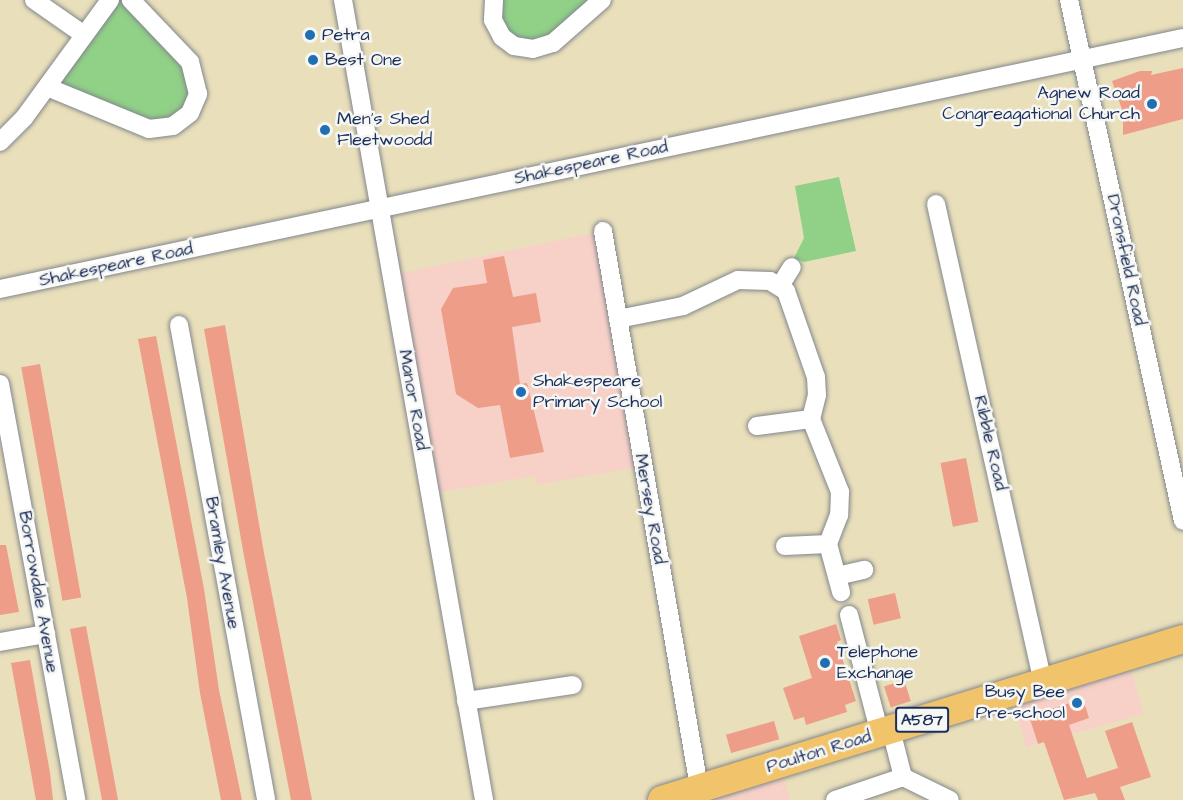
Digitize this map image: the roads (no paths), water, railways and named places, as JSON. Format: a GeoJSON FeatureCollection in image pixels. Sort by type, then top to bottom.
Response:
{"type":"FeatureCollection","features":[{"type":"Feature","properties":{"kind":"main road","name":"Poulton Road"},"geometry":{"type":"LineString","coordinates":[[662,800],[1183,639]]}},
{"type":"Feature","properties":{"kind":"street"},"geometry":{"type":"LineString","coordinates":[[34,0],[84,35]]}},
{"type":"Feature","properties":{"kind":"street"},"geometry":{"type":"LineString","coordinates":[[0,142],[47,87],[110,0]]}},
{"type":"Feature","properties":{"kind":"street"},"geometry":{"type":"LineString","coordinates":[[47,87],[149,129],[173,126],[190,113],[198,94],[190,62],[131,0]]}},
{"type":"Feature","properties":{"kind":"street","name":"Manor Road"},"geometry":{"type":"LineString","coordinates":[[343,0],[484,800]]}},
{"type":"Feature","properties":{"kind":"street"},"geometry":{"type":"LineString","coordinates":[[494,0],[497,32],[514,46],[533,49],[553,43],[602,0]]}},
{"type":"Feature","properties":{"kind":"street","name":"Dronsfield Road"},"geometry":{"type":"LineString","coordinates":[[1069,0],[1183,521]]}},
{"type":"Feature","properties":{"kind":"street","name":"Shakespeare Road"},"geometry":{"type":"LineString","coordinates":[[0,289],[1183,38]]}},
{"type":"Feature","properties":{"kind":"street","name":"Ribble Road"},"geometry":{"type":"LineString","coordinates":[[936,204],[1043,682]]}},
{"type":"Feature","properties":{"kind":"street","name":"Mersey Road"},"geometry":{"type":"LineString","coordinates":[[603,231],[699,787]]}},
{"type":"Feature","properties":{"kind":"street"},"geometry":{"type":"LineString","coordinates":[[780,286],[792,267]]}},
{"type":"Feature","properties":{"kind":"street"},"geometry":{"type":"LineString","coordinates":[[618,319],[683,306],[738,280],[754,278],[780,286],[795,308],[799,336],[816,377],[816,401],[811,419],[819,448],[840,492],[839,515],[828,544],[839,584],[864,570]]}},
{"type":"Feature","properties":{"kind":"street","name":"Bramley Avenue"},"geometry":{"type":"LineString","coordinates":[[179,326],[266,800]]}},
{"type":"Feature","properties":{"kind":"street","name":"Borrowdale Avenue"},"geometry":{"type":"LineString","coordinates":[[0,384],[76,800]]}},
{"type":"Feature","properties":{"kind":"street"},"geometry":{"type":"LineString","coordinates":[[757,426],[811,419]]}},
{"type":"Feature","properties":{"kind":"street"},"geometry":{"type":"LineString","coordinates":[[784,546],[828,544]]}},
{"type":"Feature","properties":{"kind":"street"},"geometry":{"type":"LineString","coordinates":[[849,615],[885,732],[903,777],[950,800]]}},
{"type":"Feature","properties":{"kind":"street"},"geometry":{"type":"LineString","coordinates":[[0,642],[46,634]]}},
{"type":"Feature","properties":{"kind":"street"},"geometry":{"type":"LineString","coordinates":[[466,701],[573,685]]}},
{"type":"Feature","properties":{"kind":"street"},"geometry":{"type":"LineString","coordinates":[[835,800],[903,777]]}},
{"type":"Feature","properties":{"kind":"place","name":"Petra"},"geometry":{"type":"Point","coordinates":[310,35]}},
{"type":"Feature","properties":{"kind":"place","name":"Best One"},"geometry":{"type":"Point","coordinates":[313,60]}},
{"type":"Feature","properties":{"kind":"place","name":"Agnew Road Congreagational Church"},"geometry":{"type":"Point","coordinates":[1152,104]}},
{"type":"Feature","properties":{"kind":"place","name":"Men's Shed Fleetwoodd"},"geometry":{"type":"Point","coordinates":[325,130]}},
{"type":"Feature","properties":{"kind":"place","name":"Shakespeare Primary School"},"geometry":{"type":"Point","coordinates":[521,392]}},
{"type":"Feature","properties":{"kind":"place","name":"Telephone Exchange"},"geometry":{"type":"Point","coordinates":[825,663]}},
{"type":"Feature","properties":{"kind":"place","name":"Busy Bee Pre-school"},"geometry":{"type":"Point","coordinates":[1077,703]}}]}
